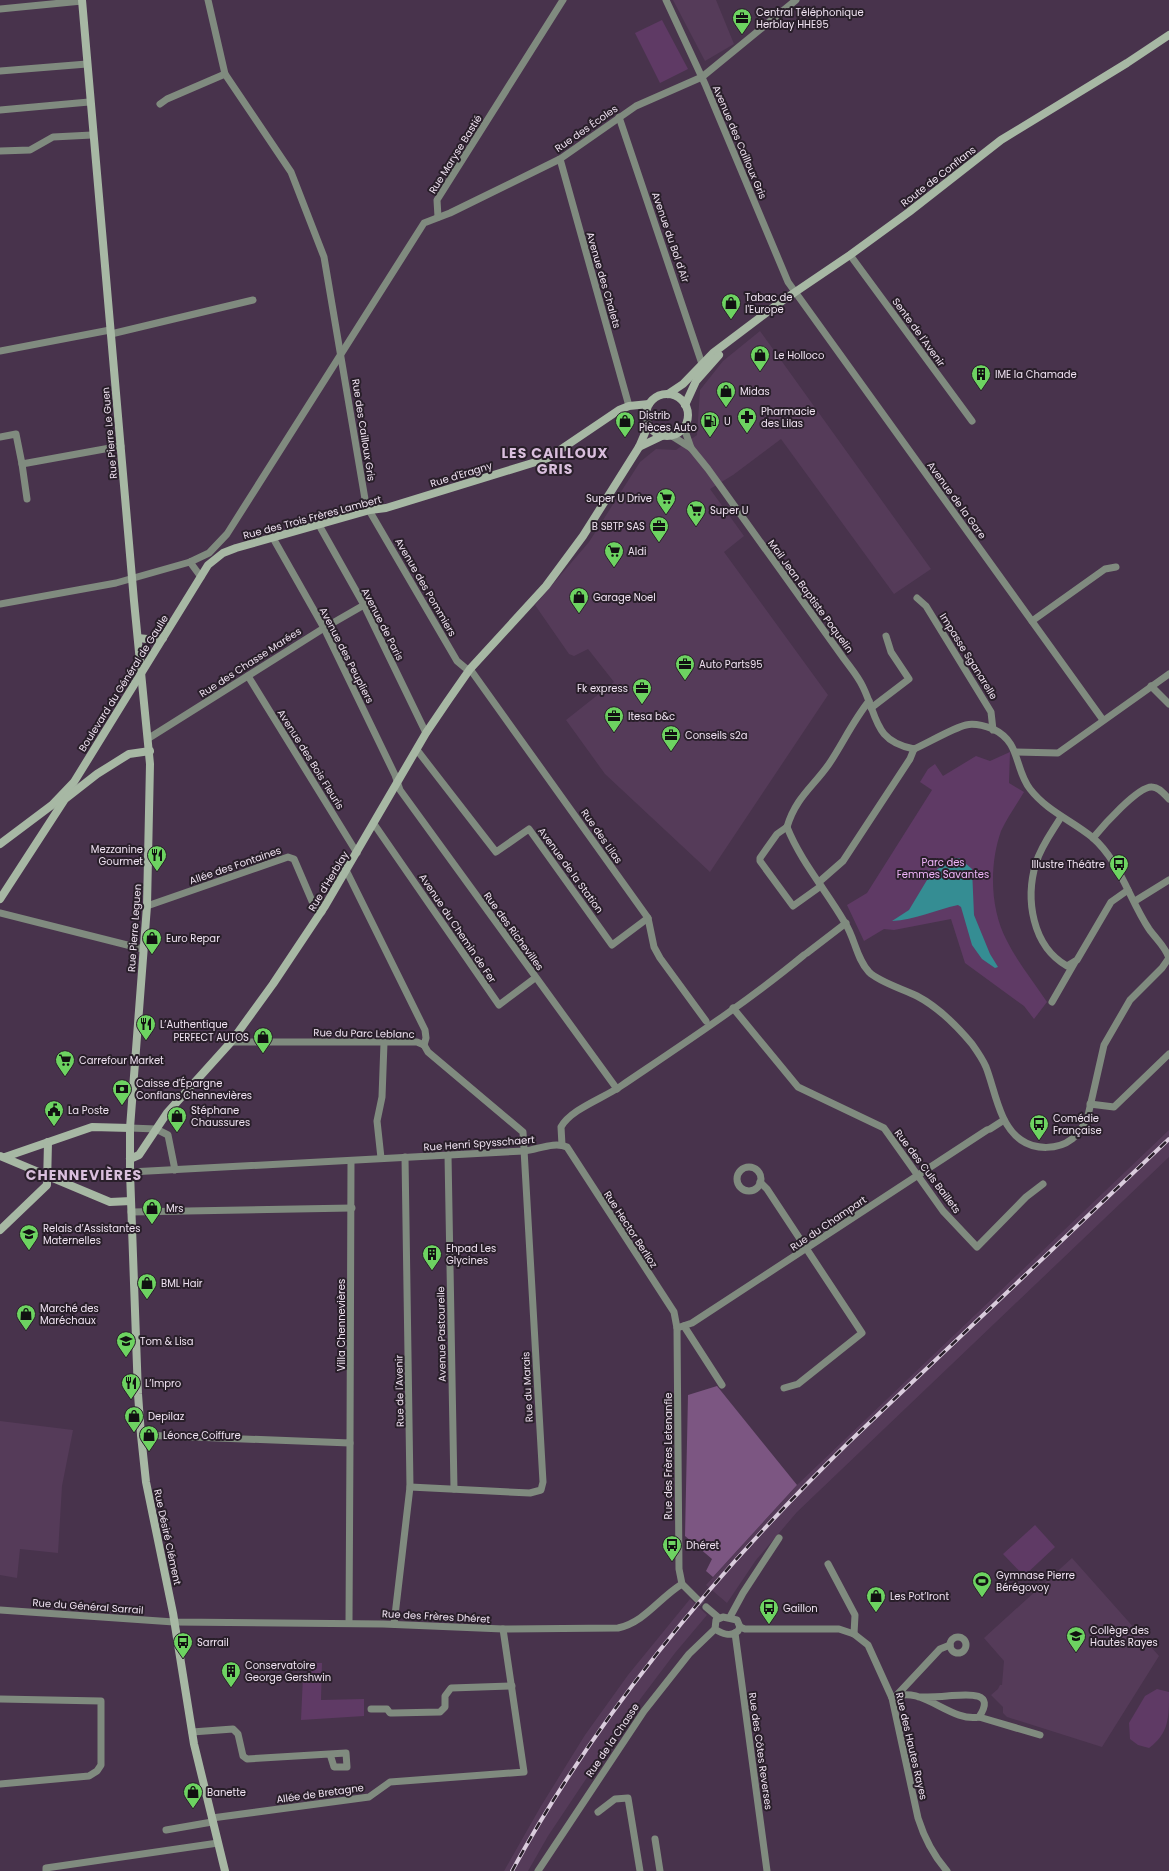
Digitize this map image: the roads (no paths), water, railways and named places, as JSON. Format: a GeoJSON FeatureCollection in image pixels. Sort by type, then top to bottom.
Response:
{"type":"FeatureCollection","features":[{"type":"Feature","properties":{"kind":"main road","name":"Rue Pierre Le Guen"},"geometry":{"type":"LineString","coordinates":[[82,1],[89,102],[132,578],[148,730]]}},
{"type":"Feature","properties":{"kind":"main road","name":"Route de Conflans"},"geometry":{"type":"LineString","coordinates":[[668,394],[683,384],[702,364],[727,343],[795,292],[850,255],[909,212],[1001,140],[1127,63],[1169,35]]}},
{"type":"Feature","properties":{"kind":"main road","name":"Route de Conflans"},"geometry":{"type":"LineString","coordinates":[[685,405],[696,381],[727,343]]}},
{"type":"Feature","properties":{"kind":"main road"},"geometry":{"type":"LineString","coordinates":[[639,447],[662,436],[672,436],[684,428],[688,416],[685,405],[681,400],[668,394],[657,397],[649,404],[645,415],[648,426],[662,436]]}},
{"type":"Feature","properties":{"kind":"main road","name":"Rue d'Eragny"},"geometry":{"type":"LineString","coordinates":[[406,501],[548,458],[619,410],[629,406],[649,404]]}},
{"type":"Feature","properties":{"kind":"main road"},"geometry":{"type":"LineString","coordinates":[[639,447],[648,426]]}},
{"type":"Feature","properties":{"kind":"main road","name":"Rue d'Herblay"},"geometry":{"type":"LineString","coordinates":[[130,1159],[139,1155],[167,1113],[231,1042],[273,984],[322,912],[398,784],[426,733],[470,670],[546,586],[583,536],[639,447]]}},
{"type":"Feature","properties":{"kind":"main road","name":"Rue des Trois Frères Lambert"},"geometry":{"type":"LineString","coordinates":[[223,552],[370,510],[386,508],[406,501]]}},
{"type":"Feature","properties":{"kind":"main road","name":"Boulevard du Général de Gaulle"},"geometry":{"type":"LineString","coordinates":[[0,899],[201,577],[214,559],[223,552]]}},
{"type":"Feature","properties":{"kind":"main road"},"geometry":{"type":"LineString","coordinates":[[138,638],[163,638]]}},
{"type":"Feature","properties":{"kind":"main road","name":"Rue Pierre Leguen"},"geometry":{"type":"LineString","coordinates":[[130,1159],[130,1128],[147,906],[151,790],[148,730]]}},
{"type":"Feature","properties":{"kind":"main road"},"geometry":{"type":"LineString","coordinates":[[0,844],[97,774],[129,754],[150,751]]}},
{"type":"Feature","properties":{"kind":"main road"},"geometry":{"type":"LineString","coordinates":[[80,772],[89,776],[97,774]]}},
{"type":"Feature","properties":{"kind":"main road"},"geometry":{"type":"LineString","coordinates":[[45,812],[51,819]]}},
{"type":"Feature","properties":{"kind":"main road"},"geometry":{"type":"LineString","coordinates":[[3,1157],[92,1127],[130,1128]]}},
{"type":"Feature","properties":{"kind":"main road"},"geometry":{"type":"LineString","coordinates":[[0,1230],[45,1188],[48,1142]]}},
{"type":"Feature","properties":{"kind":"main road"},"geometry":{"type":"LineString","coordinates":[[3,1157],[110,1202],[130,1201]]}},
{"type":"Feature","properties":{"kind":"main road","name":"Rue Désiré Clément"},"geometry":{"type":"LineString","coordinates":[[130,1159],[130,1201],[141,1435],[147,1488],[174,1622],[192,1732],[225,1871]]}},
{"type":"Feature","properties":{"kind":"street"},"geometry":{"type":"LineString","coordinates":[[160,104],[225,74],[208,0]]}},
{"type":"Feature","properties":{"kind":"street","name":"Rue Maryse Bastié"},"geometry":{"type":"LineString","coordinates":[[438,217],[437,200],[563,0]]}},
{"type":"Feature","properties":{"kind":"street","name":"Avenue des Cailloux Gris"},"geometry":{"type":"LineString","coordinates":[[666,0],[702,77],[785,277],[795,292]]}},
{"type":"Feature","properties":{"kind":"street","name":"Rue des Écoles"},"geometry":{"type":"LineString","coordinates":[[438,217],[560,159],[636,106],[702,77],[796,0]]}},
{"type":"Feature","properties":{"kind":"street"},"geometry":{"type":"LineString","coordinates":[[0,9],[43,2],[82,1]]}},
{"type":"Feature","properties":{"kind":"street"},"geometry":{"type":"LineString","coordinates":[[0,71],[87,64]]}},
{"type":"Feature","properties":{"kind":"street","name":"Rue des Cailloux Gris"},"geometry":{"type":"LineString","coordinates":[[225,74],[291,172],[324,257],[366,505],[370,510]]}},
{"type":"Feature","properties":{"kind":"street"},"geometry":{"type":"LineString","coordinates":[[0,110],[89,102]]}},
{"type":"Feature","properties":{"kind":"street","name":"Avenue du Bol d'Air"},"geometry":{"type":"LineString","coordinates":[[619,118],[702,364]]}},
{"type":"Feature","properties":{"kind":"street"},"geometry":{"type":"LineString","coordinates":[[0,151],[30,150],[53,137],[92,135]]}},
{"type":"Feature","properties":{"kind":"street","name":"Avenue des Chalets"},"geometry":{"type":"LineString","coordinates":[[560,159],[629,406]]}},
{"type":"Feature","properties":{"kind":"street"},"geometry":{"type":"LineString","coordinates":[[0,604],[116,583],[190,562],[209,553],[227,534],[419,229],[424,223],[438,217]]}},
{"type":"Feature","properties":{"kind":"street","name":"Sente de l'Avenir"},"geometry":{"type":"LineString","coordinates":[[850,255],[972,422]]}},
{"type":"Feature","properties":{"kind":"street","name":"Avenue de la Gare"},"geometry":{"type":"LineString","coordinates":[[795,292],[1103,720]]}},
{"type":"Feature","properties":{"kind":"street"},"geometry":{"type":"LineString","coordinates":[[0,351],[110,332],[253,300]]}},
{"type":"Feature","properties":{"kind":"street","name":"Mail Jean Baptiste Poquelin"},"geometry":{"type":"LineString","coordinates":[[684,428],[691,448],[862,685],[878,726],[887,738],[900,746],[914,749]]}},
{"type":"Feature","properties":{"kind":"street"},"geometry":{"type":"LineString","coordinates":[[0,436],[16,434],[27,499]]}},
{"type":"Feature","properties":{"kind":"street","name":"Mail Jean Baptiste Poquelin"},"geometry":{"type":"LineString","coordinates":[[672,436],[691,448]]}},
{"type":"Feature","properties":{"kind":"street"},"geometry":{"type":"LineString","coordinates":[[22,464],[121,446]]}},
{"type":"Feature","properties":{"kind":"street","name":"Avenue des Pommiers"},"geometry":{"type":"LineString","coordinates":[[370,510],[457,661],[470,670]]}},
{"type":"Feature","properties":{"kind":"street","name":"Avenue de Paris"},"geometry":{"type":"LineString","coordinates":[[319,525],[364,606],[426,733]]}},
{"type":"Feature","properties":{"kind":"street","name":"Avenue des Peupliers"},"geometry":{"type":"LineString","coordinates":[[273,538],[324,628],[398,784]]}},
{"type":"Feature","properties":{"kind":"street"},"geometry":{"type":"LineString","coordinates":[[190,562],[201,577]]}},
{"type":"Feature","properties":{"kind":"street"},"geometry":{"type":"LineString","coordinates":[[1032,621],[1106,569],[1116,567]]}},
{"type":"Feature","properties":{"kind":"street","name":"Impasse Sganarelle"},"geometry":{"type":"LineString","coordinates":[[917,598],[926,606],[991,712],[993,730]]}},
{"type":"Feature","properties":{"kind":"street","name":"Rue des Chasse Marées"},"geometry":{"type":"LineString","coordinates":[[149,738],[324,628],[364,606]]}},
{"type":"Feature","properties":{"kind":"street"},"geometry":{"type":"LineString","coordinates":[[787,827],[795,846],[820,884],[846,924],[859,957],[869,972],[919,997],[936,1008],[958,1027],[972,1045],[985,1066],[1004,1120],[1011,1131],[1021,1140],[1036,1147],[1050,1147],[1072,1140],[1087,1120],[1104,1045],[1130,1000],[1162,968],[1169,958],[1166,949],[1149,928],[1112,858],[1093,838],[1050,810],[1030,789],[1023,778],[1016,752],[1006,738],[993,730],[979,725],[966,724],[914,749],[910,759],[842,861],[820,884],[793,906],[760,861],[760,858],[777,834],[787,827],[792,811],[829,764],[857,716],[870,704],[909,679],[891,652],[886,636]]}},
{"type":"Feature","properties":{"kind":"street","name":"Rue des Lilas"},"geometry":{"type":"LineString","coordinates":[[470,670],[648,918],[651,934],[660,958],[706,1021]]}},
{"type":"Feature","properties":{"kind":"street"},"geometry":{"type":"LineString","coordinates":[[1016,752],[1058,753],[1169,674]]}},
{"type":"Feature","properties":{"kind":"street","name":"Avenue des Bois Fleuris"},"geometry":{"type":"LineString","coordinates":[[248,676],[357,853]]}},
{"type":"Feature","properties":{"kind":"street"},"geometry":{"type":"LineString","coordinates":[[1151,686],[1169,704]]}},
{"type":"Feature","properties":{"kind":"street","name":"Avenue de la Station"},"geometry":{"type":"LineString","coordinates":[[417,750],[496,852],[529,829],[612,945],[648,918]]}},
{"type":"Feature","properties":{"kind":"street","name":"Rue des Richevilles"},"geometry":{"type":"LineString","coordinates":[[398,784],[404,797],[617,1089]]}},
{"type":"Feature","properties":{"kind":"street"},"geometry":{"type":"LineString","coordinates":[[1093,838],[1114,813],[1146,787],[1153,787],[1160,790],[1169,799]]}},
{"type":"Feature","properties":{"kind":"street"},"geometry":{"type":"LineString","coordinates":[[1061,817],[1043,846],[1036,862],[1032,895],[1035,922],[1040,937],[1048,951],[1067,966],[1077,960]]}},
{"type":"Feature","properties":{"kind":"street","name":"Avenue du Chemin de Fer"},"geometry":{"type":"LineString","coordinates":[[374,824],[499,1005],[535,978]]}},
{"type":"Feature","properties":{"kind":"street","name":"Allée des Fontaines"},"geometry":{"type":"LineString","coordinates":[[147,906],[288,857],[294,859],[315,908],[322,912]]}},
{"type":"Feature","properties":{"kind":"street","name":"Rue du Parc Leblanc"},"geometry":{"type":"LineString","coordinates":[[231,1042],[417,1042],[424,1045],[426,1038],[425,1030],[346,870]]}},
{"type":"Feature","properties":{"kind":"street"},"geometry":{"type":"LineString","coordinates":[[1135,901],[1169,880]]}},
{"type":"Feature","properties":{"kind":"street"},"geometry":{"type":"LineString","coordinates":[[1052,1002],[1111,902],[1128,890]]}},
{"type":"Feature","properties":{"kind":"street"},"geometry":{"type":"LineString","coordinates":[[0,913],[143,949]]}},
{"type":"Feature","properties":{"kind":"street"},"geometry":{"type":"LineString","coordinates":[[562,1145],[561,1127],[564,1121],[617,1089],[733,1008],[846,924]]}},
{"type":"Feature","properties":{"kind":"street","name":"Rue des Culs Baillets"},"geometry":{"type":"LineString","coordinates":[[733,1008],[798,1087],[884,1128],[919,1175],[943,1211],[977,1247],[1026,1197],[1043,1184]]}},
{"type":"Feature","properties":{"kind":"street"},"geometry":{"type":"LineString","coordinates":[[381,1158],[377,1121],[382,1097],[384,1043]]}},
{"type":"Feature","properties":{"kind":"street"},"geometry":{"type":"LineString","coordinates":[[424,1045],[428,1052],[520,1128],[523,1132],[524,1151]]}},
{"type":"Feature","properties":{"kind":"street"},"geometry":{"type":"LineString","coordinates":[[1090,1104],[1114,1106],[1169,1054]]}},
{"type":"Feature","properties":{"kind":"street","name":"Rue du Champart"},"geometry":{"type":"LineString","coordinates":[[680,1327],[692,1323],[1004,1120]]}},
{"type":"Feature","properties":{"kind":"street"},"geometry":{"type":"LineString","coordinates":[[130,1128],[156,1129],[168,1135],[175,1170]]}},
{"type":"Feature","properties":{"kind":"street","name":"Rue Henri Spysschaert"},"geometry":{"type":"LineString","coordinates":[[130,1172],[524,1151],[562,1145]]}},
{"type":"Feature","properties":{"kind":"street","name":"Rue Hector Berlioz"},"geometry":{"type":"LineString","coordinates":[[562,1145],[567,1147],[674,1312],[680,1327],[722,1385]]}},
{"type":"Feature","properties":{"kind":"street","name":"Rue du Marais"},"geometry":{"type":"LineString","coordinates":[[410,1487],[536,1492],[541,1490],[543,1482],[524,1151]]}},
{"type":"Feature","properties":{"kind":"street","name":"Avenue Pastourelle"},"geometry":{"type":"LineString","coordinates":[[448,1155],[454,1489]]}},
{"type":"Feature","properties":{"kind":"street","name":"Rue de l'Avenir"},"geometry":{"type":"LineString","coordinates":[[394,1624],[410,1487],[405,1157]]}},
{"type":"Feature","properties":{"kind":"street","name":"Villa Chennevières"},"geometry":{"type":"LineString","coordinates":[[349,1623],[352,1208],[351,1161]]}},
{"type":"Feature","properties":{"kind":"street"},"geometry":{"type":"LineString","coordinates":[[760,1182],[767,1189],[862,1333],[798,1384],[784,1388]]}},
{"type":"Feature","properties":{"kind":"street"},"geometry":{"type":"LineString","coordinates":[[131,1212],[352,1208]]}},
{"type":"Feature","properties":{"kind":"street","name":"Rue des Frères Letenanfle"},"geometry":{"type":"LineString","coordinates":[[680,1327],[679,1569],[682,1584]]}},
{"type":"Feature","properties":{"kind":"street"},"geometry":{"type":"LineString","coordinates":[[141,1435],[350,1443]]}},
{"type":"Feature","properties":{"kind":"street"},"geometry":{"type":"LineString","coordinates":[[730,1618],[743,1593],[779,1538]]}},
{"type":"Feature","properties":{"kind":"street"},"geometry":{"type":"LineString","coordinates":[[706,1607],[719,1618],[730,1618],[737,1620],[740,1627],[745,1629],[839,1629],[854,1634],[855,1616],[828,1564]]}},
{"type":"Feature","properties":{"kind":"street"},"geometry":{"type":"LineString","coordinates":[[682,1584],[697,1599]]}},
{"type":"Feature","properties":{"kind":"street","name":"Rue des Frères Dhéret"},"geometry":{"type":"LineString","coordinates":[[174,1622],[349,1623],[568,1630],[618,1628],[628,1626],[646,1614],[682,1584]]}},
{"type":"Feature","properties":{"kind":"street","name":"Rue du Général Sarrail"},"geometry":{"type":"LineString","coordinates":[[0,1610],[174,1622]]}},
{"type":"Feature","properties":{"kind":"street"},"geometry":{"type":"LineString","coordinates":[[719,1618],[714,1624],[715,1629],[724,1634],[735,1633],[740,1627]]}},
{"type":"Feature","properties":{"kind":"street"},"geometry":{"type":"LineString","coordinates":[[371,1709],[387,1709],[390,1713],[440,1712],[445,1707],[445,1696],[451,1688],[512,1686],[503,1629]]}},
{"type":"Feature","properties":{"kind":"street","name":"Rue de la Chasse"},"geometry":{"type":"LineString","coordinates":[[539,1870],[644,1711],[689,1654],[715,1629]]}},
{"type":"Feature","properties":{"kind":"street","name":"Rue des Côtes Reverses"},"geometry":{"type":"LineString","coordinates":[[735,1633],[767,1871]]}},
{"type":"Feature","properties":{"kind":"street","name":"Rue des Hautes Rayes"},"geometry":{"type":"LineString","coordinates":[[854,1634],[868,1645],[894,1697],[918,1818],[930,1848],[947,1871]]}},
{"type":"Feature","properties":{"kind":"street"},"geometry":{"type":"LineString","coordinates":[[894,1697],[940,1649],[950,1645]]}},
{"type":"Feature","properties":{"kind":"street","name":"Allée de Bretagne"},"geometry":{"type":"LineString","coordinates":[[166,1830],[212,1820],[369,1797],[390,1782],[524,1772],[512,1686]]}},
{"type":"Feature","properties":{"kind":"street"},"geometry":{"type":"LineString","coordinates":[[919,1697],[973,1694],[981,1698],[984,1703],[984,1710],[979,1717]]}},
{"type":"Feature","properties":{"kind":"street"},"geometry":{"type":"LineString","coordinates":[[894,1697],[912,1695],[972,1718],[979,1717],[1040,1735]]}},
{"type":"Feature","properties":{"kind":"street"},"geometry":{"type":"LineString","coordinates":[[0,1699],[101,1701],[101,1765],[97,1771],[89,1776],[0,1784]]}},
{"type":"Feature","properties":{"kind":"street"},"geometry":{"type":"LineString","coordinates":[[192,1732],[233,1729],[238,1734],[242,1756],[247,1759],[330,1754]]}},
{"type":"Feature","properties":{"kind":"street"},"geometry":{"type":"LineString","coordinates":[[598,1812],[615,1799],[628,1798],[640,1871]]}},
{"type":"Feature","properties":{"kind":"street"},"geometry":{"type":"LineString","coordinates":[[655,1839],[660,1871]]}},
{"type":"Feature","properties":{"kind":"street"},"geometry":{"type":"LineString","coordinates":[[46,1871],[46,1868],[65,1868],[218,1843]]}},
{"type":"Feature","properties":{"kind":"tunnel"},"geometry":{"type":"LineString","coordinates":[[697,1599],[706,1607]]}},
{"type":"Feature","properties":{"kind":"railway"},"geometry":{"type":"LineString","coordinates":[[512,1871],[546,1812],[583,1754],[664,1644],[708,1591],[801,1490],[849,1442],[1169,1139]]}},
{"type":"Feature","properties":{"kind":"place","name":"Central Téléphonique Herblay HHE95"},"geometry":{"type":"Point","coordinates":[742,35]}},
{"type":"Feature","properties":{"kind":"place","name":"Tabac de l'Europe"},"geometry":{"type":"Point","coordinates":[731,320]}},
{"type":"Feature","properties":{"kind":"place","name":"Le Holloco"},"geometry":{"type":"Point","coordinates":[760,372]}},
{"type":"Feature","properties":{"kind":"place","name":"IME la Chamade"},"geometry":{"type":"Point","coordinates":[981,391]}},
{"type":"Feature","properties":{"kind":"place","name":"Midas"},"geometry":{"type":"Point","coordinates":[726,408]}},
{"type":"Feature","properties":{"kind":"place","name":"Pharmacie des Lilas"},"geometry":{"type":"Point","coordinates":[747,434]}},
{"type":"Feature","properties":{"kind":"place","name":"Distrib Pièces Auto"},"geometry":{"type":"Point","coordinates":[625,438]}},
{"type":"Feature","properties":{"kind":"place","name":"U"},"geometry":{"type":"Point","coordinates":[710,438]}},
{"type":"Feature","properties":{"kind":"place","name":"Super U Drive"},"geometry":{"type":"Point","coordinates":[666,515]}},
{"type":"Feature","properties":{"kind":"place","name":"Super U"},"geometry":{"type":"Point","coordinates":[696,527]}},
{"type":"Feature","properties":{"kind":"place","name":"B SBTP SAS"},"geometry":{"type":"Point","coordinates":[659,543]}},
{"type":"Feature","properties":{"kind":"place","name":"Aldi"},"geometry":{"type":"Point","coordinates":[614,568]}},
{"type":"Feature","properties":{"kind":"place","name":"Garage Noel"},"geometry":{"type":"Point","coordinates":[579,614]}},
{"type":"Feature","properties":{"kind":"place","name":"Auto Parts95"},"geometry":{"type":"Point","coordinates":[685,681]}},
{"type":"Feature","properties":{"kind":"place","name":"Fk express"},"geometry":{"type":"Point","coordinates":[642,705]}},
{"type":"Feature","properties":{"kind":"place","name":"Itesa b&c"},"geometry":{"type":"Point","coordinates":[614,733]}},
{"type":"Feature","properties":{"kind":"place","name":"Conseils s2a"},"geometry":{"type":"Point","coordinates":[671,752]}},
{"type":"Feature","properties":{"kind":"place","name":"Mezzanine Gourmet"},"geometry":{"type":"Point","coordinates":[157,872]}},
{"type":"Feature","properties":{"kind":"place","name":"Illustre Théâtre"},"geometry":{"type":"Point","coordinates":[1119,881]}},
{"type":"Feature","properties":{"kind":"place","name":"Euro Repar"},"geometry":{"type":"Point","coordinates":[152,955]}},
{"type":"Feature","properties":{"kind":"place","name":"L’Authentique"},"geometry":{"type":"Point","coordinates":[146,1041]}},
{"type":"Feature","properties":{"kind":"place","name":"PERFECT AUTOS"},"geometry":{"type":"Point","coordinates":[263,1054]}},
{"type":"Feature","properties":{"kind":"place","name":"Carrefour Market"},"geometry":{"type":"Point","coordinates":[65,1077]}},
{"type":"Feature","properties":{"kind":"place","name":"Caisse d'Épargne Conflans Chennevières"},"geometry":{"type":"Point","coordinates":[122,1106]}},
{"type":"Feature","properties":{"kind":"place","name":"La Poste"},"geometry":{"type":"Point","coordinates":[54,1127]}},
{"type":"Feature","properties":{"kind":"place","name":"Stéphane Chaussures"},"geometry":{"type":"Point","coordinates":[177,1133]}},
{"type":"Feature","properties":{"kind":"place","name":"Comédie Française"},"geometry":{"type":"Point","coordinates":[1039,1141]}},
{"type":"Feature","properties":{"kind":"place","name":"Mrs"},"geometry":{"type":"Point","coordinates":[152,1225]}},
{"type":"Feature","properties":{"kind":"place","name":"Relais d’Assistantes Maternelles"},"geometry":{"type":"Point","coordinates":[29,1251]}},
{"type":"Feature","properties":{"kind":"place","name":"Ehpad Les Glycines"},"geometry":{"type":"Point","coordinates":[432,1271]}},
{"type":"Feature","properties":{"kind":"place","name":"BML Hair"},"geometry":{"type":"Point","coordinates":[147,1300]}},
{"type":"Feature","properties":{"kind":"place","name":"Marché des Maréchaux"},"geometry":{"type":"Point","coordinates":[26,1331]}},
{"type":"Feature","properties":{"kind":"place","name":"Tom & Lisa"},"geometry":{"type":"Point","coordinates":[126,1358]}},
{"type":"Feature","properties":{"kind":"place","name":"L’Impro"},"geometry":{"type":"Point","coordinates":[131,1400]}},
{"type":"Feature","properties":{"kind":"place","name":"Depilaz"},"geometry":{"type":"Point","coordinates":[134,1433]}},
{"type":"Feature","properties":{"kind":"place","name":"Léonce Coiffure"},"geometry":{"type":"Point","coordinates":[149,1452]}},
{"type":"Feature","properties":{"kind":"place","name":"Dhéret"},"geometry":{"type":"Point","coordinates":[672,1562]}},
{"type":"Feature","properties":{"kind":"place","name":"Gymnase Pierre Bérégovoy"},"geometry":{"type":"Point","coordinates":[982,1598]}},
{"type":"Feature","properties":{"kind":"place","name":"Les Pot’Iront"},"geometry":{"type":"Point","coordinates":[876,1613]}},
{"type":"Feature","properties":{"kind":"place","name":"Gaillon"},"geometry":{"type":"Point","coordinates":[769,1625]}},
{"type":"Feature","properties":{"kind":"place","name":"Collège des Hautes Rayes"},"geometry":{"type":"Point","coordinates":[1076,1653]}},
{"type":"Feature","properties":{"kind":"place","name":"Sarrail"},"geometry":{"type":"Point","coordinates":[183,1659]}},
{"type":"Feature","properties":{"kind":"place","name":"Conservatoire George Gershwin"},"geometry":{"type":"Point","coordinates":[231,1688]}},
{"type":"Feature","properties":{"kind":"place","name":"Banette"},"geometry":{"type":"Point","coordinates":[193,1809]}},
{"type":"Feature","properties":{"kind":"district","name":"LES CAILLOUX GRIS"},"geometry":{"type":"Point","coordinates":[555,462]}},
{"type":"Feature","properties":{"kind":"district","name":"CHENNEVIÈRES"},"geometry":{"type":"Point","coordinates":[84,1175]}},
{"type":"Feature","properties":{"kind":"park label","name":"Parc des Femmes Savantes"},"geometry":{"type":"Point","coordinates":[943,868]}}]}
